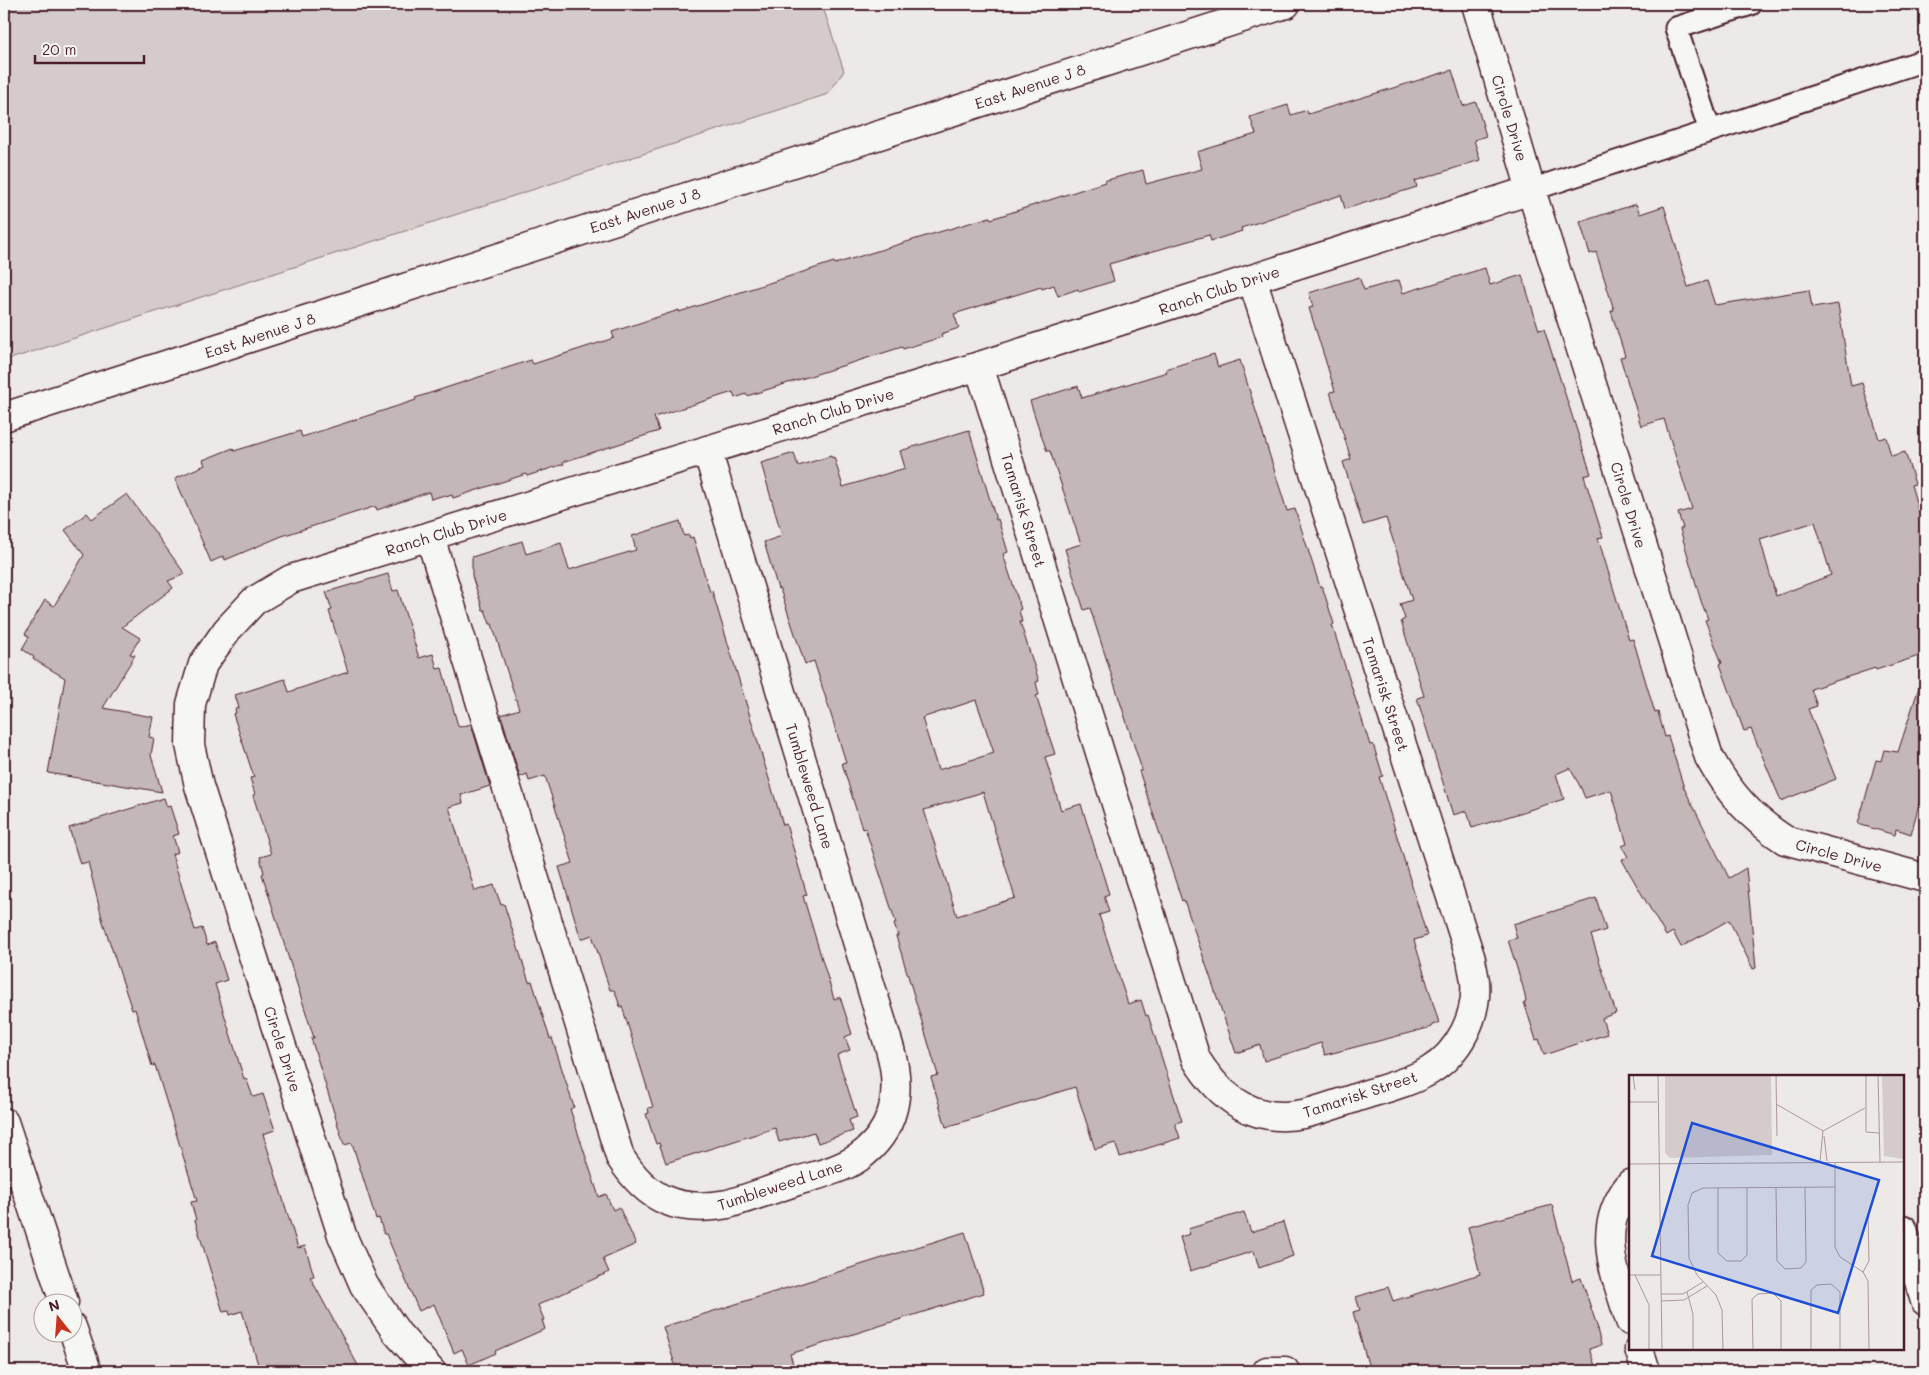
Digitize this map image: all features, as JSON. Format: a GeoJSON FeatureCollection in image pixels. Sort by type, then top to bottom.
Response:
{"type":"FeatureCollection","features":[{"type":"Feature","properties":{"kind":"street","name":"East Avenue J 8"},"geometry":{"type":"LineString","coordinates":[[4,417],[1286,4]]}},
{"type":"Feature","properties":{"kind":"street","name":"Circle Drive"},"geometry":{"type":"LineString","coordinates":[[1476,4],[1701,734],[1720,778],[1750,814],[1785,840],[1925,878]]}},
{"type":"Feature","properties":{"kind":"street","name":"Ranch Club Drive"},"geometry":{"type":"LineString","coordinates":[[191,704],[203,664],[226,630],[254,601],[291,579],[980,366],[1532,190]]}},
{"type":"Feature","properties":{"kind":"street","name":"Tamarisk Street"},"geometry":{"type":"LineString","coordinates":[[980,366],[1196,1058],[1206,1076],[1220,1092],[1237,1103],[1258,1112],[1280,1116],[1303,1114],[1411,1080],[1429,1071],[1445,1059],[1458,1044],[1467,1027],[1474,1005],[1475,981],[1471,959],[1252,279]]}},
{"type":"Feature","properties":{"kind":"street","name":"Tumbleweed Lane"},"geometry":{"type":"LineString","coordinates":[[430,537],[620,1157],[641,1185],[655,1195],[672,1203],[690,1207],[728,1204],[840,1168],[857,1158],[872,1145],[884,1130],[893,1112],[897,1091],[896,1070],[890,1049],[707,450]]}},
{"type":"Feature","properties":{"kind":"street","name":"Circle Drive"},"geometry":{"type":"LineString","coordinates":[[191,704],[190,744],[199,786],[342,1235],[364,1285],[397,1333],[431,1371]]}},
{"type":"Feature","properties":{"kind":"street"},"geometry":{"type":"LineString","coordinates":[[4,1122],[61,1292]]}},
{"type":"Feature","properties":{"kind":"street"},"geometry":{"type":"LineString","coordinates":[[1629,1186],[1618,1202],[1610,1234],[1613,1267],[1629,1318]]}},
{"type":"Feature","properties":{"kind":"street"},"geometry":{"type":"LineString","coordinates":[[1904,1232],[1925,1301]]}},
{"type":"Feature","properties":{"kind":"street"},"geometry":{"type":"LineString","coordinates":[[77,1342],[88,1371]]}},
{"type":"Feature","properties":{"kind":"street"},"geometry":{"type":"LineString","coordinates":[[1639,1350],[1646,1371]]}},
{"type":"Feature","properties":{"kind":"street"},"geometry":{"type":"LineString","coordinates":[[1267,1371],[1285,1371]]}},
{"type":"Feature","properties":{"kind":"lane"},"geometry":{"type":"LineString","coordinates":[[1710,131],[1676,28],[1751,4]]}},
{"type":"Feature","properties":{"kind":"lane"},"geometry":{"type":"LineString","coordinates":[[1532,190],[1925,60]]}},
{"type":"Feature","properties":{"kind":"shaded area"},"geometry":{"type":"Polygon","coordinates":[[[4,4],[822,4],[844,71],[828,94],[4,361],[4,4]]]}},
{"type":"Feature","properties":{"kind":"building"},"geometry":{"type":"Polygon","coordinates":[[[1452,70],[1463,106],[1476,102],[1486,136],[1474,140],[1480,160],[1415,181],[1417,187],[1345,209],[1341,195],[1241,228],[1242,231],[1211,241],[1209,235],[1109,264],[1114,281],[1079,292],[1078,289],[1058,296],[1054,285],[1042,289],[1041,287],[954,314],[959,328],[941,334],[942,337],[903,349],[902,347],[747,396],[746,394],[735,398],[733,392],[654,417],[659,431],[563,462],[564,464],[527,476],[526,474],[453,498],[452,495],[446,497],[445,495],[431,499],[429,492],[377,510],[376,507],[373,507],[282,536],[225,560],[224,556],[211,562],[175,478],[205,465],[203,460],[233,448],[234,451],[300,431],[302,437],[531,360],[533,364],[614,338],[612,332],[834,262],[835,264],[990,217],[991,219],[1143,170],[1146,184],[1202,169],[1197,152],[1256,134],[1250,117],[1288,105],[1291,115],[1307,110],[1308,114],[1452,70]]]}},
{"type":"Feature","properties":{"kind":"building"},"geometry":{"type":"Polygon","coordinates":[[[1636,204],[1640,214],[1664,206],[1688,287],[1707,281],[1715,305],[1809,290],[1812,308],[1838,304],[1851,386],[1862,383],[1879,439],[1886,437],[1891,456],[1905,452],[1915,484],[1911,485],[1925,532],[1925,654],[1811,689],[1817,706],[1808,709],[1836,779],[1781,801],[1751,729],[1744,731],[1720,664],[1722,663],[1705,620],[1708,619],[1680,529],[1683,528],[1678,513],[1692,509],[1664,419],[1641,426],[1620,357],[1625,356],[1611,311],[1614,310],[1596,252],[1590,254],[1580,222],[1636,204]],[[1815,522],[1760,539],[1776,596],[1831,575],[1815,522]]]}},
{"type":"Feature","properties":{"kind":"building"},"geometry":{"type":"Polygon","coordinates":[[[1485,268],[1490,285],[1522,275],[1539,330],[1544,329],[1591,474],[1584,476],[1603,537],[1598,538],[1629,640],[1633,639],[1655,713],[1658,712],[1665,737],[1668,736],[1684,788],[1729,878],[1746,868],[1756,968],[1753,969],[1729,920],[1681,947],[1673,932],[1666,936],[1622,860],[1628,857],[1622,846],[1627,844],[1611,790],[1585,798],[1570,768],[1556,774],[1564,799],[1472,828],[1467,811],[1453,815],[1417,698],[1424,696],[1401,621],[1405,619],[1400,604],[1412,600],[1386,518],[1363,525],[1343,462],[1351,459],[1330,392],[1335,391],[1309,308],[1313,307],[1309,293],[1359,277],[1364,290],[1399,280],[1403,293],[1485,268]]]}},
{"type":"Feature","properties":{"kind":"building"},"geometry":{"type":"Polygon","coordinates":[[[1214,354],[1218,367],[1240,360],[1287,511],[1295,509],[1320,587],[1322,586],[1334,624],[1332,625],[1370,745],[1373,744],[1383,776],[1379,777],[1427,936],[1414,940],[1439,1023],[1432,1025],[1432,1027],[1325,1055],[1321,1043],[1264,1061],[1260,1045],[1236,1053],[1184,900],[1182,901],[1139,771],[1142,770],[1090,608],[1084,610],[1065,549],[1081,544],[1050,451],[1047,451],[1030,401],[1078,386],[1082,398],[1167,372],[1166,369],[1214,354]]]}},
{"type":"Feature","properties":{"kind":"building"},"geometry":{"type":"Polygon","coordinates":[[[969,430],[996,520],[998,519],[1008,552],[1003,554],[1021,609],[1019,610],[1022,622],[1020,622],[1039,681],[1036,682],[1039,695],[1036,696],[1055,754],[1045,757],[1061,810],[1081,804],[1109,894],[1104,896],[1109,912],[1099,915],[1128,1004],[1141,1000],[1146,1016],[1148,1015],[1182,1121],[1175,1123],[1180,1138],[1120,1157],[1115,1143],[1095,1149],[1075,1087],[946,1127],[931,1077],[938,1075],[896,936],[898,936],[894,924],[896,923],[865,828],[862,829],[842,763],[846,762],[814,661],[805,664],[780,589],[778,589],[764,542],[782,536],[761,463],[794,453],[798,466],[831,456],[832,458],[834,457],[843,487],[905,468],[900,451],[969,430]],[[976,700],[922,718],[938,770],[994,753],[976,700]],[[983,792],[924,810],[957,916],[1015,898],[983,792]]]}},
{"type":"Feature","properties":{"kind":"building"},"geometry":{"type":"Polygon","coordinates":[[[127,494],[185,574],[168,581],[173,588],[122,627],[140,638],[130,654],[135,655],[103,708],[153,717],[149,737],[154,738],[151,755],[162,792],[48,773],[65,678],[33,659],[34,657],[22,649],[29,637],[25,634],[45,600],[54,606],[84,555],[65,530],[87,513],[92,519],[127,494]]]}},
{"type":"Feature","properties":{"kind":"building"},"geometry":{"type":"Polygon","coordinates":[[[680,521],[684,536],[689,535],[690,538],[693,537],[710,592],[712,591],[783,825],[786,824],[807,895],[803,896],[834,999],[840,997],[852,1034],[845,1037],[850,1050],[837,1055],[857,1117],[849,1120],[853,1131],[818,1143],[814,1132],[779,1142],[775,1128],[666,1163],[659,1143],[656,1144],[646,1114],[649,1113],[648,1108],[653,1107],[622,1006],[620,1007],[615,991],[610,990],[592,935],[581,939],[559,867],[573,863],[545,776],[529,781],[527,774],[520,777],[501,715],[519,709],[492,624],[490,624],[485,610],[483,610],[472,576],[472,557],[522,541],[526,554],[561,543],[569,570],[636,550],[632,536],[680,521]]]}},
{"type":"Feature","properties":{"kind":"building"},"geometry":{"type":"Polygon","coordinates":[[[388,574],[393,591],[398,590],[419,658],[433,654],[437,669],[442,668],[458,726],[471,724],[490,786],[461,795],[463,803],[449,807],[475,891],[494,885],[501,905],[504,904],[529,982],[532,981],[550,1039],[552,1038],[574,1107],[570,1109],[599,1197],[606,1194],[613,1210],[619,1207],[636,1244],[603,1259],[609,1272],[538,1305],[544,1320],[542,1320],[545,1329],[495,1351],[496,1353],[469,1365],[462,1349],[454,1353],[434,1304],[419,1311],[386,1234],[384,1234],[379,1218],[376,1219],[352,1143],[344,1145],[311,1038],[314,1038],[262,874],[264,873],[260,857],[271,854],[253,795],[255,794],[250,778],[254,777],[233,714],[236,713],[235,709],[239,708],[235,695],[285,679],[289,692],[348,672],[329,611],[332,610],[326,592],[388,574]]]}},
{"type":"Feature","properties":{"kind":"building"},"geometry":{"type":"Polygon","coordinates":[[[1919,687],[1925,688],[1925,782],[1911,834],[1896,829],[1895,835],[1858,824],[1876,760],[1881,761],[1884,750],[1898,752],[1919,687]]]}},
{"type":"Feature","properties":{"kind":"building"},"geometry":{"type":"Polygon","coordinates":[[[164,798],[167,807],[170,806],[179,834],[173,836],[178,852],[172,854],[195,930],[202,928],[207,945],[215,942],[227,980],[215,984],[244,1079],[246,1078],[253,1097],[263,1094],[275,1130],[263,1134],[298,1248],[305,1246],[314,1276],[310,1277],[361,1371],[260,1371],[242,1311],[230,1315],[229,1311],[223,1312],[195,1220],[191,1202],[197,1201],[155,1065],[152,1066],[135,1009],[132,1010],[103,922],[88,862],[80,864],[69,828],[164,798]]]}},
{"type":"Feature","properties":{"kind":"building"},"geometry":{"type":"Polygon","coordinates":[[[1596,898],[1606,930],[1591,935],[1616,1013],[1602,1018],[1607,1034],[1544,1055],[1539,1039],[1536,1040],[1524,1002],[1526,1001],[1523,987],[1508,940],[1517,938],[1513,924],[1596,898]]]}},
{"type":"Feature","properties":{"kind":"building"},"geometry":{"type":"Polygon","coordinates":[[[1552,1205],[1572,1281],[1581,1278],[1598,1329],[1601,1345],[1589,1349],[1597,1371],[1370,1371],[1353,1312],[1360,1310],[1356,1297],[1388,1287],[1393,1301],[1480,1274],[1468,1227],[1552,1205]]]}},
{"type":"Feature","properties":{"kind":"building"},"geometry":{"type":"Polygon","coordinates":[[[1244,1212],[1251,1232],[1283,1222],[1293,1256],[1259,1268],[1254,1251],[1190,1271],[1180,1237],[1190,1234],[1188,1229],[1244,1212]]]}},
{"type":"Feature","properties":{"kind":"building"},"geometry":{"type":"Polygon","coordinates":[[[965,1232],[984,1293],[790,1354],[795,1371],[677,1371],[663,1327],[965,1232]]]}}]}
